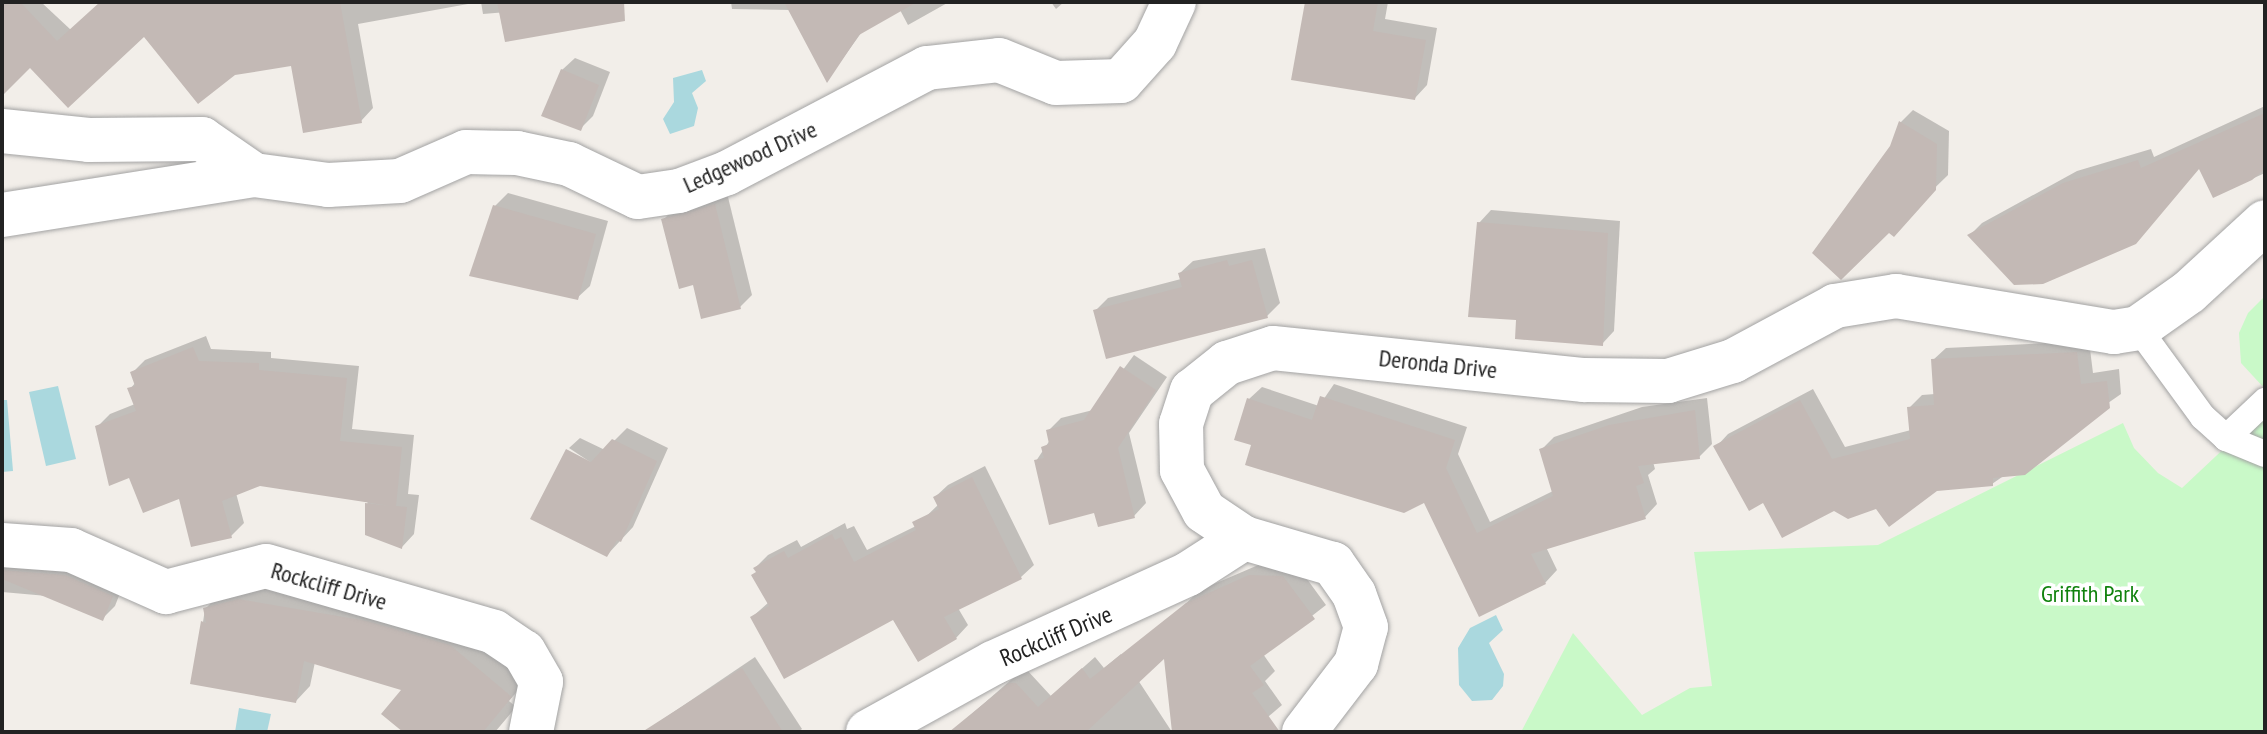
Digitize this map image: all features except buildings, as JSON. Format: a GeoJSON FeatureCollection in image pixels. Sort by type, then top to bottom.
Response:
{"type":"FeatureCollection","features":[{"type":"Feature","properties":{"kind":"street","name":"Ledgewood Drive"},"geometry":{"type":"LineString","coordinates":[[2,131],[89,140],[202,139],[254,175],[328,185],[400,181],[466,152],[517,153],[569,164],[638,197],[679,191],[727,173],[927,68],[999,60],[1056,83],[1121,81],[1155,43],[1174,2]]}},
{"type":"Feature","properties":{"kind":"street"},"geometry":{"type":"LineString","coordinates":[[2,215],[254,175]]}},
{"type":"Feature","properties":{"kind":"street"},"geometry":{"type":"LineString","coordinates":[[2138,328],[2189,292],[2265,222]]}},
{"type":"Feature","properties":{"kind":"street","name":"Deronda Drive"},"geometry":{"type":"LineString","coordinates":[[1304,732],[1356,664],[1366,627],[1354,594],[1333,564],[1244,538],[1204,511],[1182,470],[1181,424],[1192,391],[1227,363],[1273,348],[1629,382],[1700,374],[1835,306],[1864,298],[1896,296],[2114,332],[2138,328]]}},
{"type":"Feature","properties":{"kind":"street","name":"Rockcliff Drive"},"geometry":{"type":"LineString","coordinates":[[868,732],[993,663],[1188,574],[1244,538]]}},
{"type":"Feature","properties":{"kind":"street","name":"Rockcliff Drive"},"geometry":{"type":"LineString","coordinates":[[2,545],[71,550],[166,592],[266,566],[494,632],[524,652],[541,682],[531,732]]}},
{"type":"Feature","properties":{"kind":"lane"},"geometry":{"type":"LineString","coordinates":[[2138,328],[2203,417],[2226,438],[2265,454]]}},
{"type":"Feature","properties":{"kind":"lane"},"geometry":{"type":"LineString","coordinates":[[2226,438],[2265,401]]}},
{"type":"Feature","properties":{"kind":"green space"},"geometry":{"type":"Polygon","coordinates":[[[2265,296],[2265,389],[2241,363],[2239,333],[2248,313],[2265,296]]]}},
{"type":"Feature","properties":{"kind":"green space","name":"Griffith Park"},"geometry":{"type":"Polygon","coordinates":[[[2265,410],[2265,732],[1521,732],[1573,633],[1642,715],[1690,688],[1712,686],[1694,552],[1878,545],[2123,423],[2134,448],[2158,473],[2182,488],[2265,410]]]}},
{"type":"Feature","properties":{"kind":"water"},"geometry":{"type":"Polygon","coordinates":[[[702,70],[706,81],[692,93],[698,108],[694,126],[670,134],[663,119],[674,102],[673,78],[702,70]]]}},
{"type":"Feature","properties":{"kind":"water"},"geometry":{"type":"Polygon","coordinates":[[[58,386],[76,459],[46,466],[29,392],[58,386]]]}},
{"type":"Feature","properties":{"kind":"water"},"geometry":{"type":"Polygon","coordinates":[[[2,400],[7,400],[13,471],[2,472],[2,400]]]}},
{"type":"Feature","properties":{"kind":"water"},"geometry":{"type":"Polygon","coordinates":[[[1496,615],[1503,630],[1489,643],[1504,674],[1503,686],[1492,700],[1472,701],[1459,685],[1458,648],[1470,628],[1496,615]]]}},
{"type":"Feature","properties":{"kind":"water"},"geometry":{"type":"Polygon","coordinates":[[[239,708],[271,714],[267,732],[235,732],[239,708]]]}}]}
